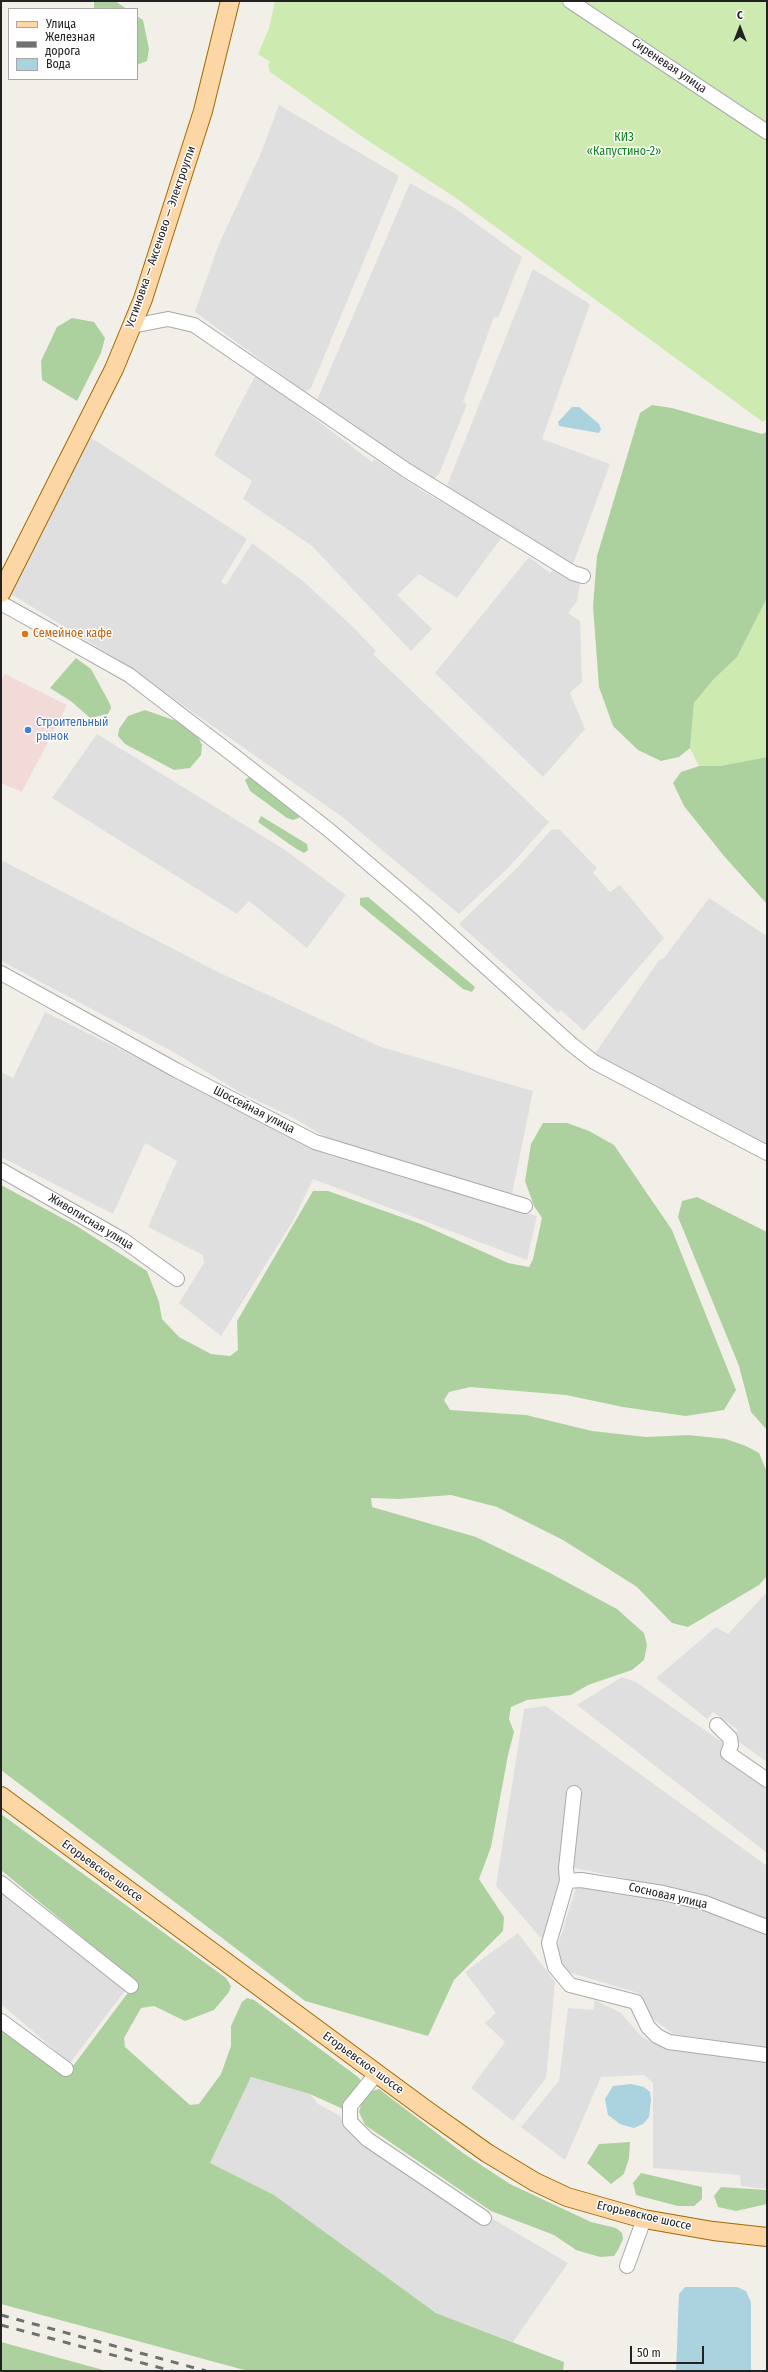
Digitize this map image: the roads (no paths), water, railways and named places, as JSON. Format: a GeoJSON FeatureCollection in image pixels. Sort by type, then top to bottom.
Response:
{"type":"FeatureCollection","features":[{"type":"Feature","properties":{"kind":"main road","name":"Устиновка — Аксеново — Электроугли"},"geometry":{"type":"LineString","coordinates":[[2,587],[114,369],[143,299],[202,111],[230,1]]}},
{"type":"Feature","properties":{"kind":"main road","name":"Егорьевское шоссе"},"geometry":{"type":"LineString","coordinates":[[1,1796],[487,2153],[534,2182],[567,2197],[644,2219],[713,2231],[767,2237]]}},
{"type":"Feature","properties":{"kind":"street","name":"Сиреневая улица"},"geometry":{"type":"LineString","coordinates":[[570,1],[767,132]]}},
{"type":"Feature","properties":{"kind":"street"},"geometry":{"type":"LineString","coordinates":[[132,326],[168,319],[194,324],[406,470],[573,573],[583,576]]}},
{"type":"Feature","properties":{"kind":"street"},"geometry":{"type":"LineString","coordinates":[[1,603],[129,675],[228,751],[329,830],[406,895],[571,1044],[594,1062],[767,1153]]}},
{"type":"Feature","properties":{"kind":"street","name":"Шоссейная улица"},"geometry":{"type":"LineString","coordinates":[[1,974],[176,1070],[315,1142],[525,1206]]}},
{"type":"Feature","properties":{"kind":"street","name":"Живописная улица"},"geometry":{"type":"LineString","coordinates":[[1,1170],[123,1240],[177,1279]]}},
{"type":"Feature","properties":{"kind":"street"},"geometry":{"type":"LineString","coordinates":[[717,1725],[730,1738],[732,1745],[728,1753],[767,1780]]}},
{"type":"Feature","properties":{"kind":"street"},"geometry":{"type":"LineString","coordinates":[[574,1793],[566,1868],[567,1882],[549,1943],[555,1967],[570,1984],[636,2002],[648,2027],[657,2036],[669,2042],[767,2055]]}},
{"type":"Feature","properties":{"kind":"street","name":"Сосновая улица"},"geometry":{"type":"LineString","coordinates":[[567,1882],[581,1880],[663,1893],[705,1903],[767,1927]]}},
{"type":"Feature","properties":{"kind":"street"},"geometry":{"type":"LineString","coordinates":[[1,1883],[131,1986]]}},
{"type":"Feature","properties":{"kind":"street"},"geometry":{"type":"LineString","coordinates":[[1,2021],[66,2069]]}},
{"type":"Feature","properties":{"kind":"street"},"geometry":{"type":"LineString","coordinates":[[378,2073],[350,2106],[350,2122],[367,2139],[484,2218]]}},
{"type":"Feature","properties":{"kind":"street"},"geometry":{"type":"LineString","coordinates":[[627,2266],[644,2219]]}},
{"type":"Feature","properties":{"kind":"water"},"geometry":{"type":"Polygon","coordinates":[[[572,407],[579,407],[599,424],[601,429],[599,433],[559,426],[558,422],[572,407]]]}},
{"type":"Feature","properties":{"kind":"water"},"geometry":{"type":"Polygon","coordinates":[[[631,2084],[644,2087],[650,2092],[651,2100],[649,2117],[643,2124],[634,2128],[620,2124],[608,2115],[605,2099],[613,2086],[631,2084]]]}},
{"type":"Feature","properties":{"kind":"water"},"geometry":{"type":"Polygon","coordinates":[[[685,2287],[737,2287],[746,2291],[751,2302],[751,2371],[676,2371],[679,2294],[685,2287]]]}},
{"type":"Feature","properties":{"kind":"railway"},"geometry":{"type":"LineString","coordinates":[[1,2315],[206,2371]]}},
{"type":"Feature","properties":{"kind":"railway"},"geometry":{"type":"LineString","coordinates":[[1,2325],[172,2371]]}},
{"type":"Feature","properties":{"kind":"place","name":"Семейное кафе"},"geometry":{"type":"Point","coordinates":[25,634]}},
{"type":"Feature","properties":{"kind":"place","name":"Строительный рынок"},"geometry":{"type":"Point","coordinates":[28,730]}},
{"type":"Feature","properties":{"kind":"park label","name":"КИЗ «Капустино-2»"},"geometry":{"type":"Point","coordinates":[624,145]}}]}
